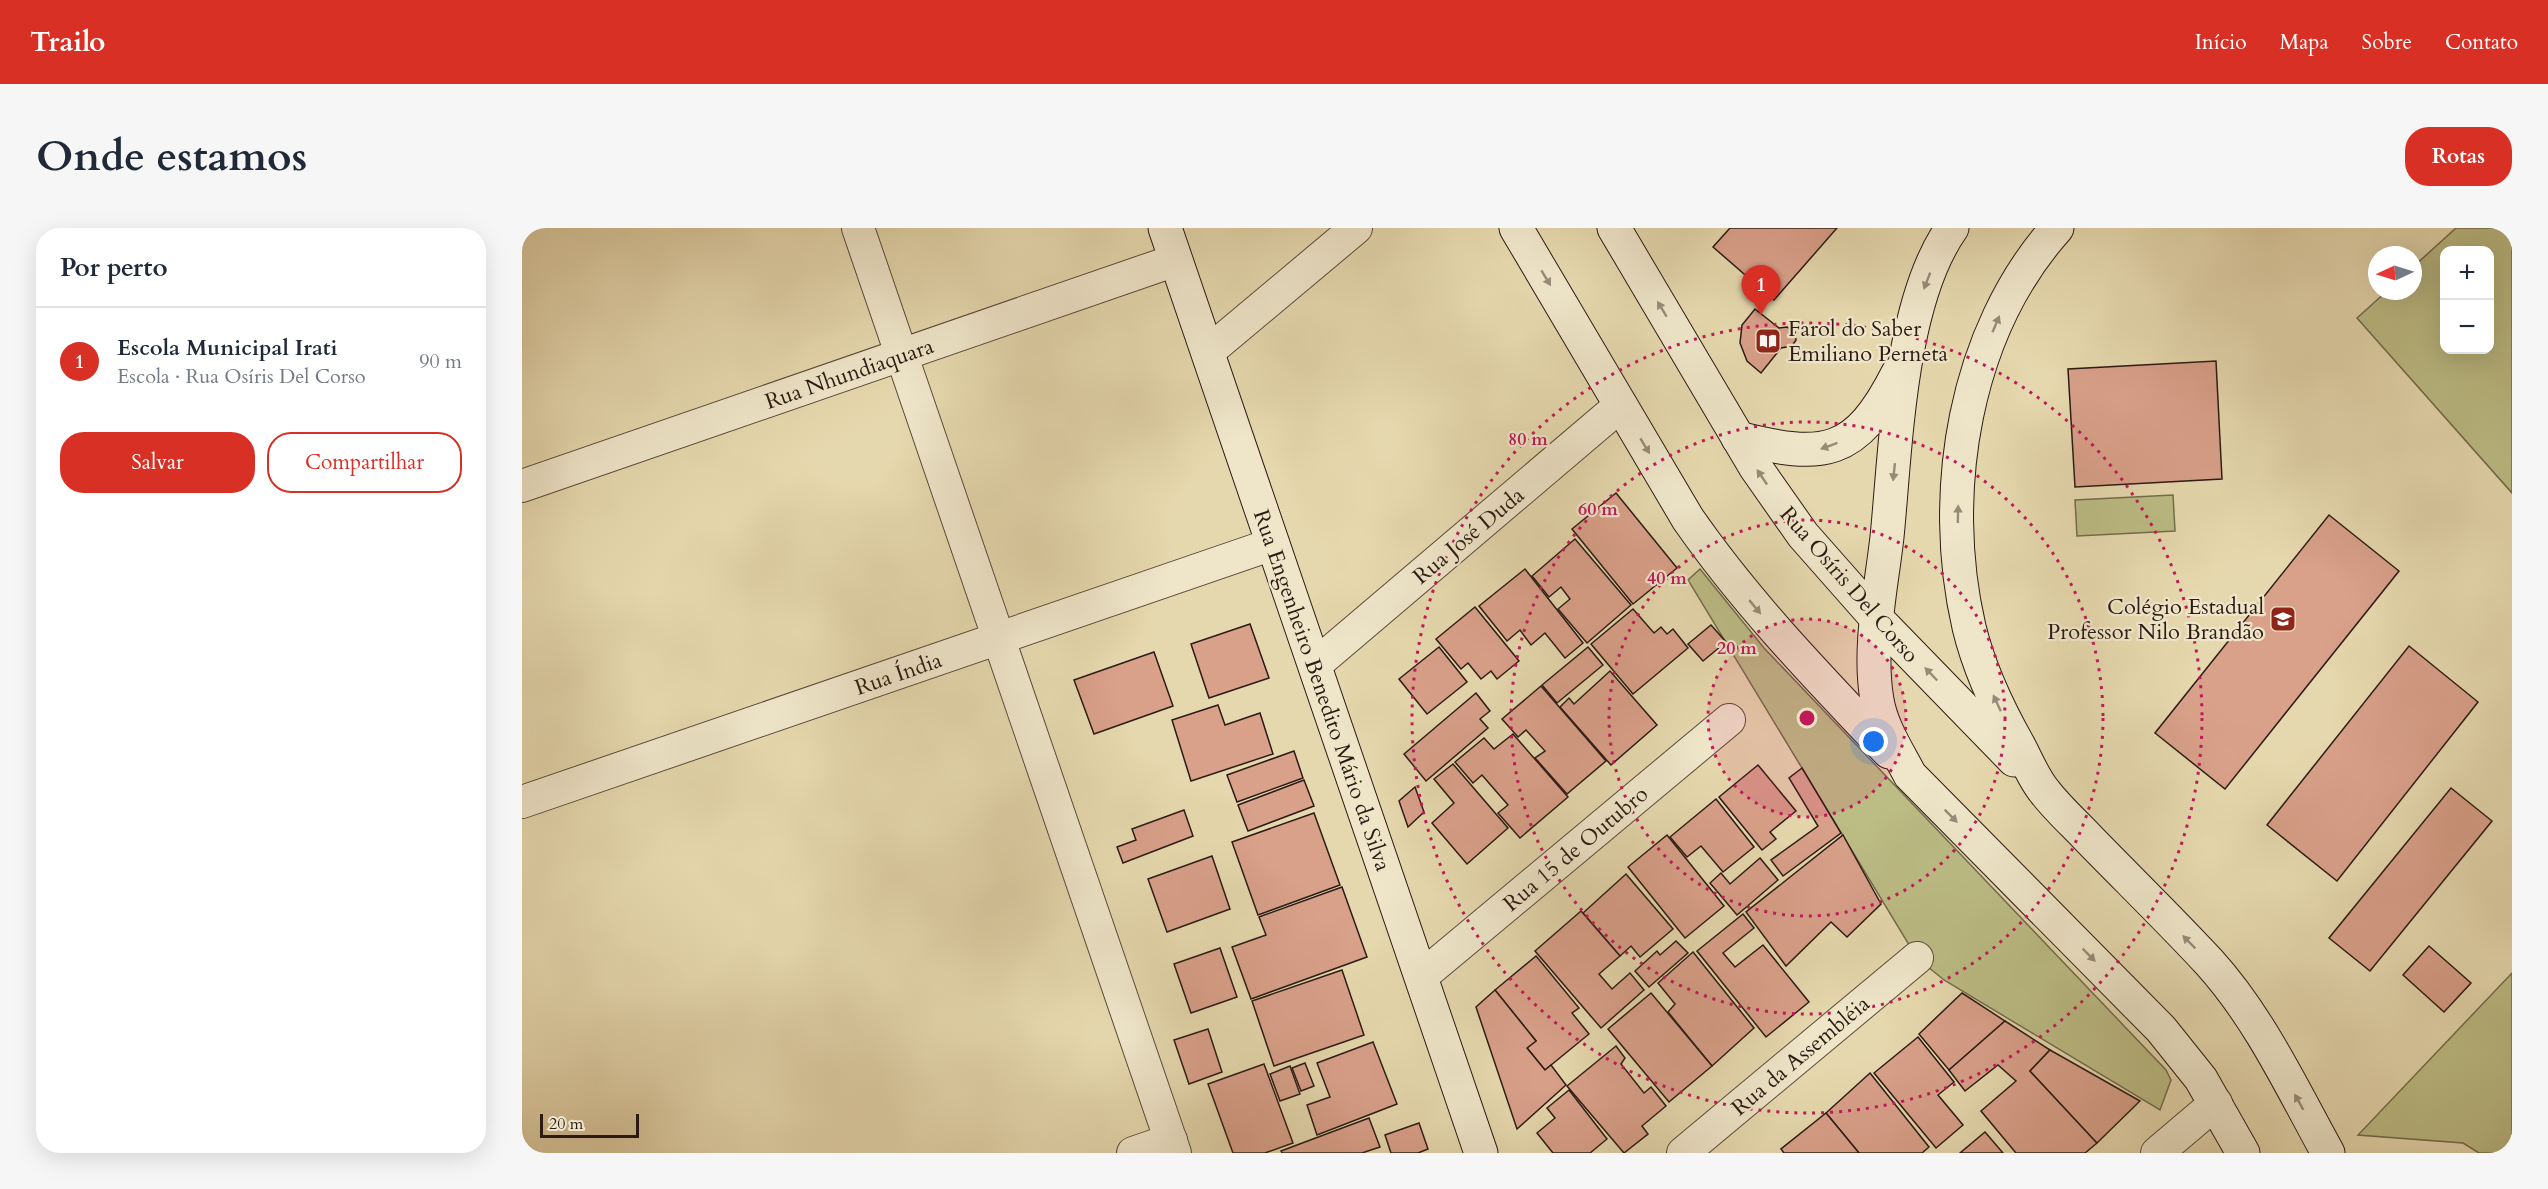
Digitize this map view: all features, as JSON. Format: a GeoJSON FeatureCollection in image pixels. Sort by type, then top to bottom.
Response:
{"type":"FeatureCollection","features":[{"type":"Feature","properties":{"kind":"main road","name":"Rua Engenheiro Benedito Mário da Silva"},"geometry":{"type":"LineString","coordinates":[[1165,228],[1481,1153]]}},
{"type":"Feature","properties":{"kind":"main road"},"geometry":{"type":"LineString","coordinates":[[1516,228],[1688,519],[1718,562],[1790,647],[1910,775],[2161,1029],[2216,1103],[2244,1153]]}},
{"type":"Feature","properties":{"kind":"main road","name":"Rua Osíris Del Corso"},"geometry":{"type":"LineString","coordinates":[[1614,228],[1738,438],[1775,498],[1803,535],[1878,620],[2209,963],[2236,995],[2262,1035],[2328,1153]]}},
{"type":"Feature","properties":{"kind":"main road"},"geometry":{"type":"LineString","coordinates":[[1910,775],[1886,728],[1877,703],[1874,673],[1878,620],[1906,358],[1920,297],[1933,263],[1952,228]]}},
{"type":"Feature","properties":{"kind":"main road"},"geometry":{"type":"LineString","coordinates":[[2044,792],[1987,683],[1969,628],[1961,578],[1958,522],[1962,451],[1976,381],[1996,324],[2018,279],[2057,228]]}},
{"type":"Feature","properties":{"kind":"main road"},"geometry":{"type":"LineString","coordinates":[[1738,438],[1796,450],[1818,450],[1842,442],[1861,430],[1880,409],[1906,358]]}},
{"type":"Feature","properties":{"kind":"street"},"geometry":{"type":"LineString","coordinates":[[858,228],[1173,1147],[1133,1153]]}},
{"type":"Feature","properties":{"kind":"street"},"geometry":{"type":"LineString","coordinates":[[1208,351],[1356,228]]}},
{"type":"Feature","properties":{"kind":"street","name":"Rua Nhundiaquara"},"geometry":{"type":"LineString","coordinates":[[522,486],[1176,260]]}},
{"type":"Feature","properties":{"kind":"street","name":"Rua José Duda"},"geometry":{"type":"LineString","coordinates":[[1315,665],[1621,405]]}},
{"type":"Feature","properties":{"kind":"street","name":"Rua Índia"},"geometry":{"type":"LineString","coordinates":[[522,802],[1273,544]]}},
{"type":"Feature","properties":{"kind":"street","name":"Rua 15 de Outubro"},"geometry":{"type":"LineString","coordinates":[[1421,977],[1729,720]]}},
{"type":"Feature","properties":{"kind":"street","name":"Rua da Assembléia"},"geometry":{"type":"LineString","coordinates":[[1683,1153],[1917,958]]}},
{"type":"Feature","properties":{"kind":"street"},"geometry":{"type":"LineString","coordinates":[[2157,1153],[2216,1103]]}},
{"type":"Feature","properties":{"kind":"green space"},"geometry":{"type":"Polygon","coordinates":[[[2456,228],[2512,228],[2512,493],[2357,318],[2377,300],[2422,300],[2422,259],[2456,228]]]}},
{"type":"Feature","properties":{"kind":"green space"},"geometry":{"type":"Polygon","coordinates":[[[2173,495],[2175,531],[2077,536],[2075,500],[2173,495]]]}},
{"type":"Feature","properties":{"kind":"green space"},"geometry":{"type":"Polygon","coordinates":[[[1700,569],[1764,648],[2166,1070],[2171,1080],[2160,1110],[1944,980],[1917,958],[1688,580],[1700,569]]]}},
{"type":"Feature","properties":{"kind":"green space"},"geometry":{"type":"Polygon","coordinates":[[[2512,973],[2512,1153],[2479,1153],[2463,1143],[2358,1135],[2512,973]]]}},
{"type":"Feature","properties":{"kind":"building"},"geometry":{"type":"Polygon","coordinates":[[[1730,228],[1837,228],[1774,300],[1713,247],[1730,228]]]}},
{"type":"Feature","properties":{"kind":"building","name":"Farol do Saber Emiliano Perneta"},"geometry":{"type":"Polygon","coordinates":[[[1755,309],[1779,328],[1787,327],[1795,332],[1796,340],[1792,346],[1781,348],[1761,373],[1747,361],[1740,343],[1742,325],[1755,309]]]}},
{"type":"Feature","properties":{"kind":"building"},"geometry":{"type":"Polygon","coordinates":[[[2216,361],[2222,479],[2075,487],[2068,369],[2216,361]]]}},
{"type":"Feature","properties":{"kind":"building"},"geometry":{"type":"Polygon","coordinates":[[[1616,493],[1677,568],[1633,604],[1572,529],[1616,493]]]}},
{"type":"Feature","properties":{"kind":"building"},"geometry":{"type":"Polygon","coordinates":[[[2329,515],[2399,571],[2225,789],[2155,733],[2329,515]]]}},
{"type":"Feature","properties":{"kind":"building"},"geometry":{"type":"Polygon","coordinates":[[[1575,539],[1631,605],[1587,643],[1558,609],[1570,599],[1561,587],[1549,597],[1532,576],[1575,539]]]}},
{"type":"Feature","properties":{"kind":"building"},"geometry":{"type":"Polygon","coordinates":[[[1525,569],[1583,643],[1565,658],[1545,633],[1531,645],[1520,630],[1507,641],[1479,606],[1525,569]]]}},
{"type":"Feature","properties":{"kind":"building"},"geometry":{"type":"Polygon","coordinates":[[[1475,607],[1519,661],[1497,679],[1491,671],[1481,679],[1468,663],[1461,669],[1436,639],[1475,607]]]}},
{"type":"Feature","properties":{"kind":"building"},"geometry":{"type":"Polygon","coordinates":[[[1633,609],[1654,633],[1661,627],[1667,634],[1673,629],[1688,648],[1633,694],[1591,644],[1633,609]]]}},
{"type":"Feature","properties":{"kind":"building"},"geometry":{"type":"Polygon","coordinates":[[[1250,624],[1269,678],[1209,698],[1191,644],[1250,624]]]}},
{"type":"Feature","properties":{"kind":"building"},"geometry":{"type":"Polygon","coordinates":[[[1711,625],[1726,642],[1703,661],[1688,644],[1711,625]]]}},
{"type":"Feature","properties":{"kind":"building"},"geometry":{"type":"Polygon","coordinates":[[[2409,646],[2478,702],[2337,881],[2267,825],[2409,646]]]}},
{"type":"Feature","properties":{"kind":"building"},"geometry":{"type":"Polygon","coordinates":[[[1439,647],[1467,682],[1427,714],[1399,679],[1439,647]]]}},
{"type":"Feature","properties":{"kind":"building"},"geometry":{"type":"Polygon","coordinates":[[[1588,647],[1603,665],[1557,703],[1542,685],[1588,647]]]}},
{"type":"Feature","properties":{"kind":"building"},"geometry":{"type":"Polygon","coordinates":[[[1154,652],[1173,706],[1094,734],[1074,680],[1154,652]]]}},
{"type":"Feature","properties":{"kind":"building"},"geometry":{"type":"Polygon","coordinates":[[[1610,671],[1657,725],[1611,765],[1560,707],[1569,698],[1574,704],[1610,671]]]}},
{"type":"Feature","properties":{"kind":"building"},"geometry":{"type":"Polygon","coordinates":[[[1541,686],[1606,761],[1567,794],[1535,758],[1545,751],[1526,730],[1518,737],[1502,719],[1541,686]]]}},
{"type":"Feature","properties":{"kind":"building"},"geometry":{"type":"Polygon","coordinates":[[[1476,693],[1490,711],[1480,719],[1488,728],[1426,781],[1404,754],[1476,693]]]}},
{"type":"Feature","properties":{"kind":"building"},"geometry":{"type":"Polygon","coordinates":[[[1218,705],[1225,725],[1260,713],[1273,754],[1191,781],[1172,720],[1218,705]]]}},
{"type":"Feature","properties":{"kind":"building"},"geometry":{"type":"Polygon","coordinates":[[[1513,734],[1568,797],[1520,838],[1498,813],[1508,805],[1482,775],[1473,783],[1455,762],[1484,738],[1494,749],[1513,734]]]}},
{"type":"Feature","properties":{"kind":"building"},"geometry":{"type":"Polygon","coordinates":[[[1294,751],[1303,778],[1237,802],[1227,775],[1294,751]]]}},
{"type":"Feature","properties":{"kind":"building"},"geometry":{"type":"Polygon","coordinates":[[[1453,764],[1508,828],[1467,864],[1432,823],[1454,803],[1434,779],[1453,764]]]}},
{"type":"Feature","properties":{"kind":"building"},"geometry":{"type":"Polygon","coordinates":[[[1758,765],[1796,811],[1770,832],[1776,839],[1762,850],[1719,797],[1758,765]]]}},
{"type":"Feature","properties":{"kind":"building"},"geometry":{"type":"Polygon","coordinates":[[[1802,768],[1841,833],[1783,876],[1771,860],[1818,826],[1789,778],[1802,768]]]}},
{"type":"Feature","properties":{"kind":"building"},"geometry":{"type":"Polygon","coordinates":[[[1304,780],[1314,806],[1248,831],[1238,805],[1304,780]]]}},
{"type":"Feature","properties":{"kind":"building"},"geometry":{"type":"Polygon","coordinates":[[[1415,787],[1424,812],[1408,827],[1399,801],[1415,787]]]}},
{"type":"Feature","properties":{"kind":"building"},"geometry":{"type":"Polygon","coordinates":[[[2451,788],[2492,821],[2370,971],[2329,938],[2451,788]]]}},
{"type":"Feature","properties":{"kind":"building"},"geometry":{"type":"Polygon","coordinates":[[[1716,799],[1754,847],[1723,872],[1701,846],[1687,857],[1670,837],[1716,799]]]}},
{"type":"Feature","properties":{"kind":"building"},"geometry":{"type":"Polygon","coordinates":[[[1184,810],[1193,836],[1123,863],[1117,847],[1136,840],[1132,829],[1184,810]]]}},
{"type":"Feature","properties":{"kind":"building"},"geometry":{"type":"Polygon","coordinates":[[[1314,813],[1340,885],[1258,915],[1232,842],[1314,813]]]}},
{"type":"Feature","properties":{"kind":"building"},"geometry":{"type":"Polygon","coordinates":[[[1667,835],[1724,906],[1685,938],[1628,867],[1667,835]]]}},
{"type":"Feature","properties":{"kind":"building"},"geometry":{"type":"Polygon","coordinates":[[[1843,835],[1881,904],[1847,937],[1831,922],[1786,966],[1746,912],[1843,835]]]}},
{"type":"Feature","properties":{"kind":"building"},"geometry":{"type":"Polygon","coordinates":[[[1212,856],[1230,909],[1167,932],[1148,879],[1212,856]]]}},
{"type":"Feature","properties":{"kind":"building"},"geometry":{"type":"Polygon","coordinates":[[[1760,858],[1778,880],[1737,915],[1710,883],[1721,873],[1730,884],[1760,858]]]}},
{"type":"Feature","properties":{"kind":"building"},"geometry":{"type":"Polygon","coordinates":[[[1626,874],[1673,929],[1640,957],[1631,946],[1620,956],[1583,913],[1626,874]]]}},
{"type":"Feature","properties":{"kind":"building"},"geometry":{"type":"Polygon","coordinates":[[[1342,887],[1367,957],[1251,999],[1232,947],[1266,935],[1259,917],[1342,887]]]}},
{"type":"Feature","properties":{"kind":"building"},"geometry":{"type":"Polygon","coordinates":[[[1581,911],[1620,956],[1599,974],[1612,989],[1630,973],[1644,990],[1601,1028],[1535,951],[1581,911]]]}},
{"type":"Feature","properties":{"kind":"building"},"geometry":{"type":"Polygon","coordinates":[[[1743,914],[1754,928],[1723,953],[1735,967],[1763,945],[1809,1002],[1766,1037],[1697,951],[1743,914]]]}},
{"type":"Feature","properties":{"kind":"building"},"geometry":{"type":"Polygon","coordinates":[[[1676,941],[1688,953],[1649,987],[1635,971],[1657,951],[1660,955],[1676,941]]]}},
{"type":"Feature","properties":{"kind":"building"},"geometry":{"type":"Polygon","coordinates":[[[2429,946],[2471,983],[2444,1012],[2403,975],[2429,946]]]}},
{"type":"Feature","properties":{"kind":"building"},"geometry":{"type":"Polygon","coordinates":[[[1220,948],[1237,997],[1191,1013],[1174,964],[1220,948]]]}},
{"type":"Feature","properties":{"kind":"building"},"geometry":{"type":"Polygon","coordinates":[[[1693,952],[1754,1028],[1712,1066],[1668,1012],[1675,1004],[1658,983],[1693,952]]]}},
{"type":"Feature","properties":{"kind":"building"},"geometry":{"type":"Polygon","coordinates":[[[1536,956],[1579,1008],[1572,1013],[1589,1034],[1545,1070],[1527,1048],[1536,1041],[1495,990],[1536,956]]]}},
{"type":"Feature","properties":{"kind":"building"},"geometry":{"type":"Polygon","coordinates":[[[1342,970],[1364,1035],[1274,1066],[1252,1001],[1342,970]]]}},
{"type":"Feature","properties":{"kind":"building"},"geometry":{"type":"Polygon","coordinates":[[[1495,990],[1536,1041],[1527,1048],[1545,1070],[1551,1065],[1566,1085],[1517,1129],[1476,1007],[1495,990]]]}},
{"type":"Feature","properties":{"kind":"building"},"geometry":{"type":"Polygon","coordinates":[[[1651,993],[1712,1066],[1669,1102],[1608,1029],[1651,993]]]}},
{"type":"Feature","properties":{"kind":"building"},"geometry":{"type":"Polygon","coordinates":[[[1962,993],[2005,1021],[1949,1070],[1919,1034],[1962,993]]]}},
{"type":"Feature","properties":{"kind":"building"},"geometry":{"type":"Polygon","coordinates":[[[2005,1021],[2050,1050],[2030,1071],[2097,1143],[2085,1153],[2016,1153],[1981,1111],[2016,1081],[1998,1065],[1965,1091],[1949,1070],[2005,1021]]]}},
{"type":"Feature","properties":{"kind":"building"},"geometry":{"type":"Polygon","coordinates":[[[1208,1029],[1222,1072],[1189,1084],[1174,1040],[1208,1029]]]}},
{"type":"Feature","properties":{"kind":"building"},"geometry":{"type":"Polygon","coordinates":[[[1918,1037],[1954,1082],[1938,1095],[1963,1125],[1936,1148],[1874,1073],[1918,1037]]]}},
{"type":"Feature","properties":{"kind":"building"},"geometry":{"type":"Polygon","coordinates":[[[1373,1042],[1397,1104],[1317,1135],[1307,1105],[1330,1097],[1317,1063],[1373,1042]]]}},
{"type":"Feature","properties":{"kind":"building"},"geometry":{"type":"Polygon","coordinates":[[[1616,1046],[1625,1058],[1621,1064],[1644,1093],[1651,1087],[1666,1106],[1642,1126],[1648,1134],[1624,1153],[1567,1086],[1616,1046]]]}},
{"type":"Feature","properties":{"kind":"building"},"geometry":{"type":"Polygon","coordinates":[[[2050,1050],[2140,1101],[2097,1143],[2030,1071],[2050,1050]]]}},
{"type":"Feature","properties":{"kind":"building"},"geometry":{"type":"Polygon","coordinates":[[[1305,1063],[1314,1086],[1301,1091],[1292,1068],[1305,1063]]]}},
{"type":"Feature","properties":{"kind":"building"},"geometry":{"type":"Polygon","coordinates":[[[1264,1064],[1293,1143],[1265,1153],[1233,1153],[1208,1084],[1264,1064]]]}},
{"type":"Feature","properties":{"kind":"building"},"geometry":{"type":"Polygon","coordinates":[[[1290,1066],[1300,1094],[1280,1101],[1270,1074],[1290,1066]]]}},
{"type":"Feature","properties":{"kind":"building"},"geometry":{"type":"Polygon","coordinates":[[[1870,1073],[1929,1147],[1922,1153],[1859,1153],[1826,1113],[1870,1073]]]}},
{"type":"Feature","properties":{"kind":"building"},"geometry":{"type":"Polygon","coordinates":[[[1569,1090],[1607,1139],[1590,1153],[1553,1153],[1537,1133],[1555,1118],[1547,1108],[1569,1090]]]}},
{"type":"Feature","properties":{"kind":"building"},"geometry":{"type":"Polygon","coordinates":[[[1826,1113],[1859,1153],[1784,1153],[1781,1149],[1826,1113]]]}},
{"type":"Feature","properties":{"kind":"building"},"geometry":{"type":"Polygon","coordinates":[[[1369,1118],[1380,1147],[1362,1153],[1282,1153],[1281,1151],[1369,1118]]]}},
{"type":"Feature","properties":{"kind":"building"},"geometry":{"type":"Polygon","coordinates":[[[1419,1123],[1428,1149],[1418,1153],[1391,1153],[1385,1135],[1419,1123]]]}},
{"type":"Feature","properties":{"kind":"building"},"geometry":{"type":"Polygon","coordinates":[[[1985,1132],[2003,1153],[1960,1153],[1985,1132]]]}},
{"type":"Feature","properties":{"kind":"place","name":"Escola Municipal Irati"},"geometry":{"type":"Point","coordinates":[1761,315]}},
{"type":"Feature","properties":{"kind":"place","name":"Farol do Saber Emiliano Perneta"},"geometry":{"type":"Point","coordinates":[1768,341]}},
{"type":"Feature","properties":{"kind":"place","name":"Colégio Estadual Professor Nilo Brandão"},"geometry":{"type":"Point","coordinates":[2283,619]}}]}
